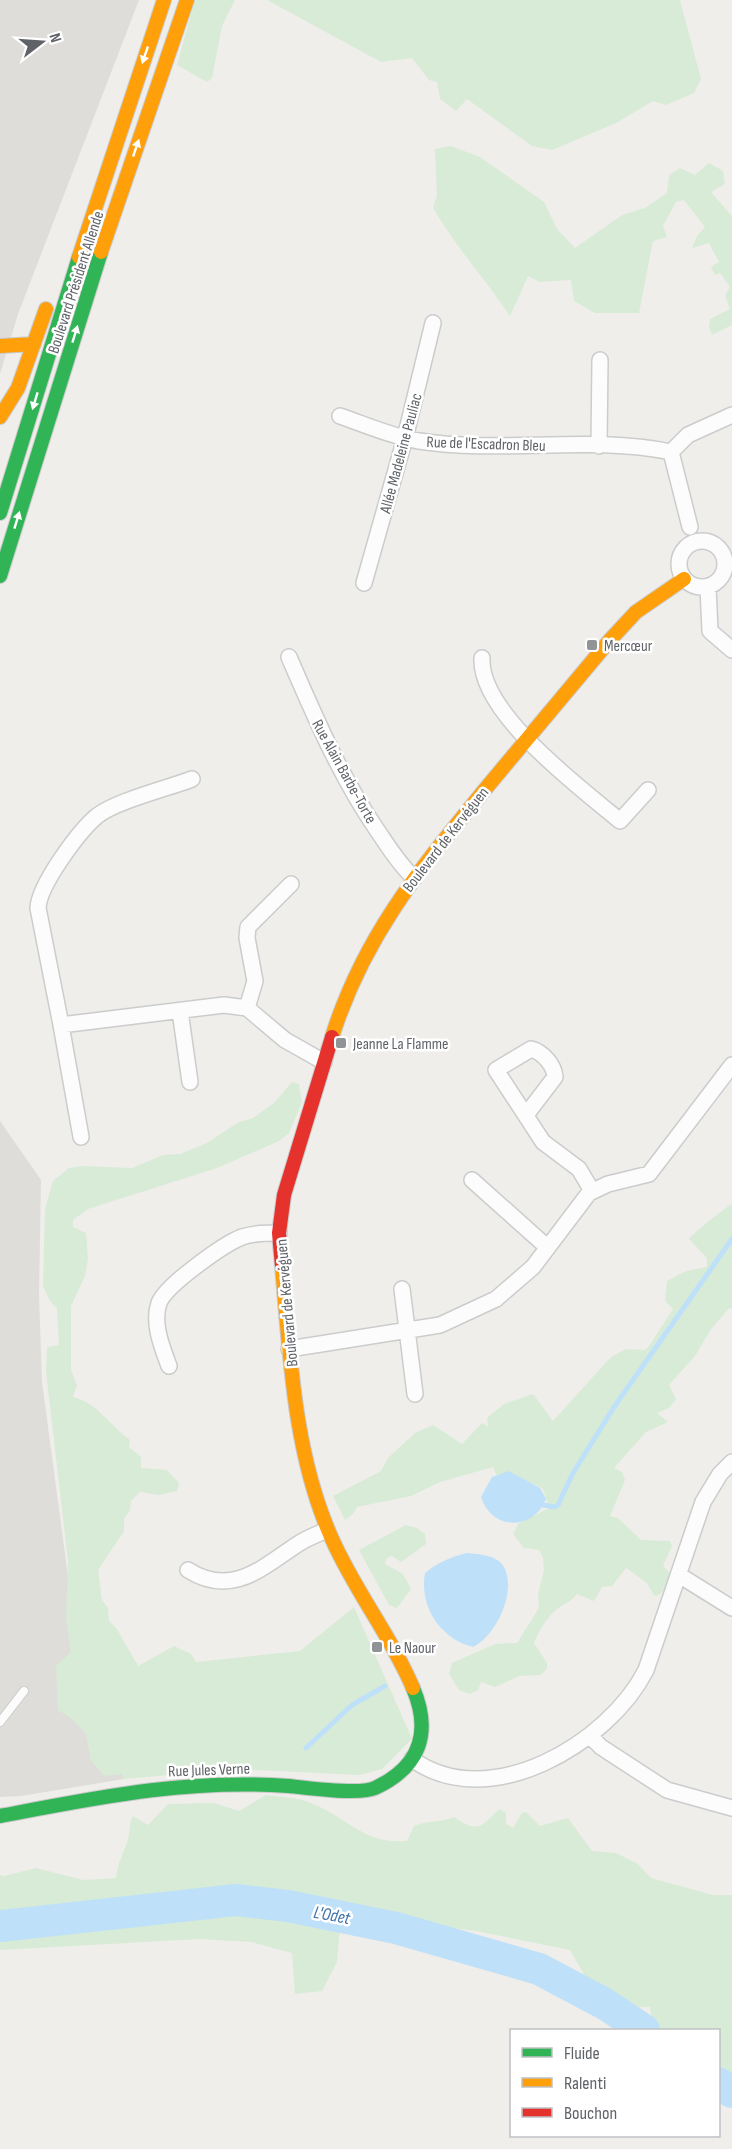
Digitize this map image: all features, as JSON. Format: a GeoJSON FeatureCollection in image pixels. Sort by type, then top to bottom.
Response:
{"type":"FeatureCollection","features":[{"type":"Feature","properties":{"kind":"street","name":"Boulevard Président Allende"},"geometry":{"type":"LineString","coordinates":[[0,513],[105,171],[164,0]]}},
{"type":"Feature","properties":{"kind":"street","name":"Boulevard Président Allende"},"geometry":{"type":"LineString","coordinates":[[0,576],[108,231],[186,0]]}},
{"type":"Feature","properties":{"kind":"street"},"geometry":{"type":"LineString","coordinates":[[0,417],[18,388],[55,286],[105,171]]}},
{"type":"Feature","properties":{"kind":"street","name":"Allée Madeleine Pauliac"},"geometry":{"type":"LineString","coordinates":[[364,583],[405,438],[433,323]]}},
{"type":"Feature","properties":{"kind":"street"},"geometry":{"type":"LineString","coordinates":[[0,346],[34,344]]}},
{"type":"Feature","properties":{"kind":"street"},"geometry":{"type":"LineString","coordinates":[[599,446],[600,360]]}},
{"type":"Feature","properties":{"kind":"street"},"geometry":{"type":"LineString","coordinates":[[690,527],[671,452],[688,435],[732,415]]}},
{"type":"Feature","properties":{"kind":"street","name":"Rue de l'Escadron Bleu"},"geometry":{"type":"LineString","coordinates":[[340,416],[405,438],[455,444],[599,446],[652,448],[671,452]]}},
{"type":"Feature","properties":{"kind":"street"},"geometry":{"type":"LineString","coordinates":[[707,542],[714,545],[728,563],[718,580],[708,587],[694,586],[684,579],[680,572],[680,558],[687,547],[694,543],[707,542]]}},
{"type":"Feature","properties":{"kind":"street","name":"Boulevard de Kervéguen"},"geometry":{"type":"LineString","coordinates":[[412,1760],[420,1748],[423,1735],[418,1700],[401,1660],[327,1530],[307,1465],[289,1349],[279,1233],[284,1195],[343,1002],[387,916],[413,877],[525,739],[636,612],[684,579]]}},
{"type":"Feature","properties":{"kind":"street"},"geometry":{"type":"LineString","coordinates":[[708,587],[710,631],[732,650]]}},
{"type":"Feature","properties":{"kind":"street","name":"Rue Alain Barbe-Torte"},"geometry":{"type":"LineString","coordinates":[[289,657],[342,772],[396,859],[413,877]]}},
{"type":"Feature","properties":{"kind":"street"},"geometry":{"type":"LineString","coordinates":[[482,658],[486,682],[525,739],[620,821],[648,790]]}},
{"type":"Feature","properties":{"kind":"street"},"geometry":{"type":"LineString","coordinates":[[81,1137],[38,908],[41,893],[50,876],[98,815],[192,779]]}},
{"type":"Feature","properties":{"kind":"street"},"geometry":{"type":"LineString","coordinates":[[247,1008],[255,981],[247,938],[248,927],[291,884]]}},
{"type":"Feature","properties":{"kind":"street"},"geometry":{"type":"LineString","coordinates":[[61,1025],[224,1005],[247,1008],[285,1040],[324,1062]]}},
{"type":"Feature","properties":{"kind":"street"},"geometry":{"type":"LineString","coordinates":[[180,1011],[190,1082]]}},
{"type":"Feature","properties":{"kind":"street"},"geometry":{"type":"LineString","coordinates":[[289,1349],[440,1324],[487,1305],[516,1285],[591,1191],[650,1174],[732,1065]]}},
{"type":"Feature","properties":{"kind":"street"},"geometry":{"type":"LineString","coordinates":[[526,1115],[543,1142],[579,1169],[591,1191]]}},
{"type":"Feature","properties":{"kind":"street"},"geometry":{"type":"LineString","coordinates":[[472,1180],[548,1247]]}},
{"type":"Feature","properties":{"kind":"street"},"geometry":{"type":"LineString","coordinates":[[169,1366],[158,1328],[159,1304],[163,1296],[177,1282],[232,1242],[251,1234],[279,1233]]}},
{"type":"Feature","properties":{"kind":"street"},"geometry":{"type":"LineString","coordinates":[[402,1289],[415,1394]]}},
{"type":"Feature","properties":{"kind":"street"},"geometry":{"type":"LineString","coordinates":[[412,1760],[440,1774],[474,1778],[504,1775],[544,1762],[590,1736],[620,1708],[638,1685],[652,1655],[702,1502],[720,1474],[732,1462]]}},
{"type":"Feature","properties":{"kind":"street"},"geometry":{"type":"LineString","coordinates":[[188,1570],[205,1578],[247,1577],[262,1570],[304,1540],[327,1530]]}},
{"type":"Feature","properties":{"kind":"street"},"geometry":{"type":"LineString","coordinates":[[679,1575],[732,1608]]}},
{"type":"Feature","properties":{"kind":"street"},"geometry":{"type":"LineString","coordinates":[[590,1736],[601,1747],[667,1790],[732,1808]]}},
{"type":"Feature","properties":{"kind":"street","name":"Rue Jules Verne"},"geometry":{"type":"LineString","coordinates":[[0,1816],[132,1791],[184,1785],[242,1783],[338,1790],[373,1789],[391,1779],[412,1760]]}},
{"type":"Feature","properties":{"kind":"lane"},"geometry":{"type":"LineString","coordinates":[[0,1722],[24,1691]]}},
{"type":"Feature","properties":{"kind":"shaded area"},"geometry":{"type":"Polygon","coordinates":[[[0,0],[139,0],[18,314],[0,374],[0,0]]]}},
{"type":"Feature","properties":{"kind":"shaded area"},"geometry":{"type":"Polygon","coordinates":[[[0,1121],[41,1180],[39,1295],[42,1382],[69,1584],[124,1779],[21,1796],[0,1797],[0,1121]]]}},
{"type":"Feature","properties":{"kind":"green space"},"geometry":{"type":"Polygon","coordinates":[[[195,0],[235,0],[222,26],[212,78],[207,82],[177,65],[195,0]]]}},
{"type":"Feature","properties":{"kind":"green space"},"geometry":{"type":"Polygon","coordinates":[[[267,0],[680,0],[701,79],[694,93],[666,105],[653,101],[616,123],[552,150],[532,146],[467,99],[456,111],[440,99],[437,82],[429,80],[412,58],[381,62],[267,0]]]}},
{"type":"Feature","properties":{"kind":"green space"},"geometry":{"type":"Polygon","coordinates":[[[451,146],[480,157],[544,202],[557,229],[575,248],[622,215],[645,208],[667,193],[669,175],[680,168],[695,175],[709,163],[723,171],[725,184],[711,192],[732,216],[732,325],[712,335],[709,327],[710,319],[730,309],[725,295],[730,287],[720,273],[715,275],[711,267],[719,262],[709,243],[692,248],[697,236],[705,227],[684,200],[676,202],[663,226],[667,237],[653,241],[639,313],[595,313],[574,301],[571,280],[540,282],[528,276],[510,316],[433,208],[437,195],[435,149],[451,146]]]}},
{"type":"Feature","properties":{"kind":"green space"},"geometry":{"type":"Polygon","coordinates":[[[292,1082],[299,1084],[302,1102],[289,1133],[279,1141],[217,1168],[88,1209],[73,1220],[73,1227],[86,1233],[88,1259],[85,1276],[71,1306],[71,1370],[77,1385],[73,1397],[90,1404],[130,1440],[129,1447],[141,1457],[141,1468],[167,1470],[179,1483],[177,1491],[159,1495],[140,1492],[131,1501],[130,1510],[124,1519],[124,1531],[98,1570],[102,1600],[108,1608],[109,1621],[117,1629],[138,1666],[174,1646],[191,1654],[196,1662],[300,1651],[354,1607],[412,1739],[382,1769],[359,1775],[237,1769],[124,1779],[122,1774],[105,1776],[91,1761],[86,1734],[71,1718],[58,1710],[56,1666],[71,1652],[66,1619],[68,1561],[46,1372],[47,1347],[59,1345],[57,1308],[50,1301],[43,1286],[45,1209],[53,1181],[69,1168],[82,1166],[132,1168],[163,1155],[180,1154],[207,1143],[237,1123],[253,1118],[274,1103],[292,1082]]]}},
{"type":"Feature","properties":{"kind":"green space"},"geometry":{"type":"Polygon","coordinates":[[[732,1204],[732,1309],[729,1308],[711,1329],[695,1356],[669,1385],[676,1399],[669,1408],[657,1413],[668,1422],[646,1432],[614,1468],[622,1472],[625,1480],[610,1516],[618,1518],[641,1540],[670,1541],[672,1546],[663,1566],[670,1573],[665,1588],[654,1596],[647,1583],[626,1568],[612,1586],[602,1587],[594,1601],[577,1594],[550,1616],[534,1643],[547,1663],[547,1669],[540,1675],[519,1676],[495,1687],[481,1682],[478,1690],[470,1694],[459,1690],[449,1674],[452,1663],[495,1644],[517,1643],[539,1608],[538,1594],[544,1570],[543,1558],[539,1550],[524,1548],[513,1534],[518,1524],[549,1508],[543,1489],[527,1482],[497,1476],[493,1467],[440,1482],[411,1496],[357,1507],[353,1514],[345,1520],[333,1496],[381,1471],[388,1458],[415,1433],[433,1425],[462,1444],[482,1423],[488,1427],[487,1418],[504,1404],[533,1394],[553,1421],[611,1357],[626,1349],[645,1350],[649,1346],[673,1309],[665,1301],[667,1281],[686,1271],[707,1267],[707,1258],[689,1239],[732,1204]]]}},
{"type":"Feature","properties":{"kind":"green space"},"geometry":{"type":"Polygon","coordinates":[[[406,1525],[417,1528],[425,1534],[426,1544],[401,1562],[392,1556],[387,1558],[385,1564],[403,1574],[411,1589],[397,1608],[389,1605],[359,1550],[406,1525]]]}},
{"type":"Feature","properties":{"kind":"green space"},"geometry":{"type":"Polygon","coordinates":[[[266,1795],[292,1798],[321,1808],[366,1834],[391,1841],[407,1841],[414,1826],[454,1817],[468,1825],[478,1826],[499,1809],[506,1813],[506,1824],[513,1828],[522,1813],[526,1812],[540,1826],[568,1818],[592,1851],[616,1853],[638,1864],[651,1878],[713,1895],[732,1895],[732,2085],[720,2077],[720,2029],[656,2029],[653,2027],[650,2007],[630,2007],[586,1978],[570,1950],[476,1931],[415,1923],[342,1903],[337,1962],[322,1991],[295,1994],[292,1953],[251,1942],[200,1939],[0,1950],[0,1875],[36,1868],[83,1880],[116,1878],[133,1816],[148,1825],[168,1804],[214,1803],[239,1811],[266,1795]]]}},
{"type":"Feature","properties":{"kind":"water"},"geometry":{"type":"Polygon","coordinates":[[[509,1471],[540,1488],[546,1499],[540,1510],[522,1522],[512,1523],[494,1516],[486,1508],[481,1497],[492,1477],[509,1471]]]}},
{"type":"Feature","properties":{"kind":"water"},"geometry":{"type":"Polygon","coordinates":[[[467,1553],[487,1556],[501,1563],[507,1577],[508,1588],[502,1612],[496,1623],[489,1633],[473,1647],[451,1637],[434,1619],[425,1597],[424,1585],[425,1573],[430,1569],[445,1560],[467,1553]]]}},
{"type":"Feature","properties":{"kind":"waterway"},"geometry":{"type":"LineString","coordinates":[[543,1505],[555,1507],[558,1505],[573,1473],[614,1407],[732,1239]]}},
{"type":"Feature","properties":{"kind":"waterway"},"geometry":{"type":"LineString","coordinates":[[306,1748],[352,1705],[385,1686]]}},
{"type":"Feature","properties":{"kind":"waterway","name":"L'Odet"},"geometry":{"type":"LineString","coordinates":[[0,1926],[236,1900],[288,1906],[396,1928],[539,1969],[605,2004],[642,2029]]}},
{"type":"Feature","properties":{"kind":"waterway","name":"L'Odet"},"geometry":{"type":"LineString","coordinates":[[720,2084],[732,2092]]}},
{"type":"Feature","properties":{"kind":"traffic: fast"},"geometry":{"type":"LineString","coordinates":[[0,576],[101,252]]}},
{"type":"Feature","properties":{"kind":"traffic: fast"},"geometry":{"type":"LineString","coordinates":[[0,513],[79,257]]}},
{"type":"Feature","properties":{"kind":"traffic: fast"},"geometry":{"type":"LineString","coordinates":[[0,1816],[108,1796],[179,1787],[251,1784],[346,1791],[375,1788],[403,1770],[418,1747],[421,1720],[419,1704],[413,1688]]}},
{"type":"Feature","properties":{"kind":"traffic: slow"},"geometry":{"type":"LineString","coordinates":[[79,257],[164,0]]}},
{"type":"Feature","properties":{"kind":"traffic: slow"},"geometry":{"type":"LineString","coordinates":[[101,252],[187,0]]}},
{"type":"Feature","properties":{"kind":"traffic: slow"},"geometry":{"type":"LineString","coordinates":[[0,417],[18,388],[46,309]]}},
{"type":"Feature","properties":{"kind":"traffic: slow"},"geometry":{"type":"LineString","coordinates":[[0,346],[34,344]]}},
{"type":"Feature","properties":{"kind":"traffic: slow"},"geometry":{"type":"LineString","coordinates":[[332,1037],[360,966],[397,904],[439,846],[610,640],[636,612],[684,579]]}},
{"type":"Feature","properties":{"kind":"traffic: slow"},"geometry":{"type":"LineString","coordinates":[[282,1266],[296,1405],[309,1474],[319,1507],[341,1558],[413,1688]]}},
{"type":"Feature","properties":{"kind":"traffic: jam"},"geometry":{"type":"LineString","coordinates":[[282,1266],[279,1233],[284,1195],[332,1037]]}},
{"type":"Feature","properties":{"kind":"place","name":"Mercœur"},"geometry":{"type":"Point","coordinates":[592,645]}},
{"type":"Feature","properties":{"kind":"place","name":"Jeanne La Flamme"},"geometry":{"type":"Point","coordinates":[341,1043]}},
{"type":"Feature","properties":{"kind":"place","name":"Le Naour"},"geometry":{"type":"Point","coordinates":[377,1647]}}]}
